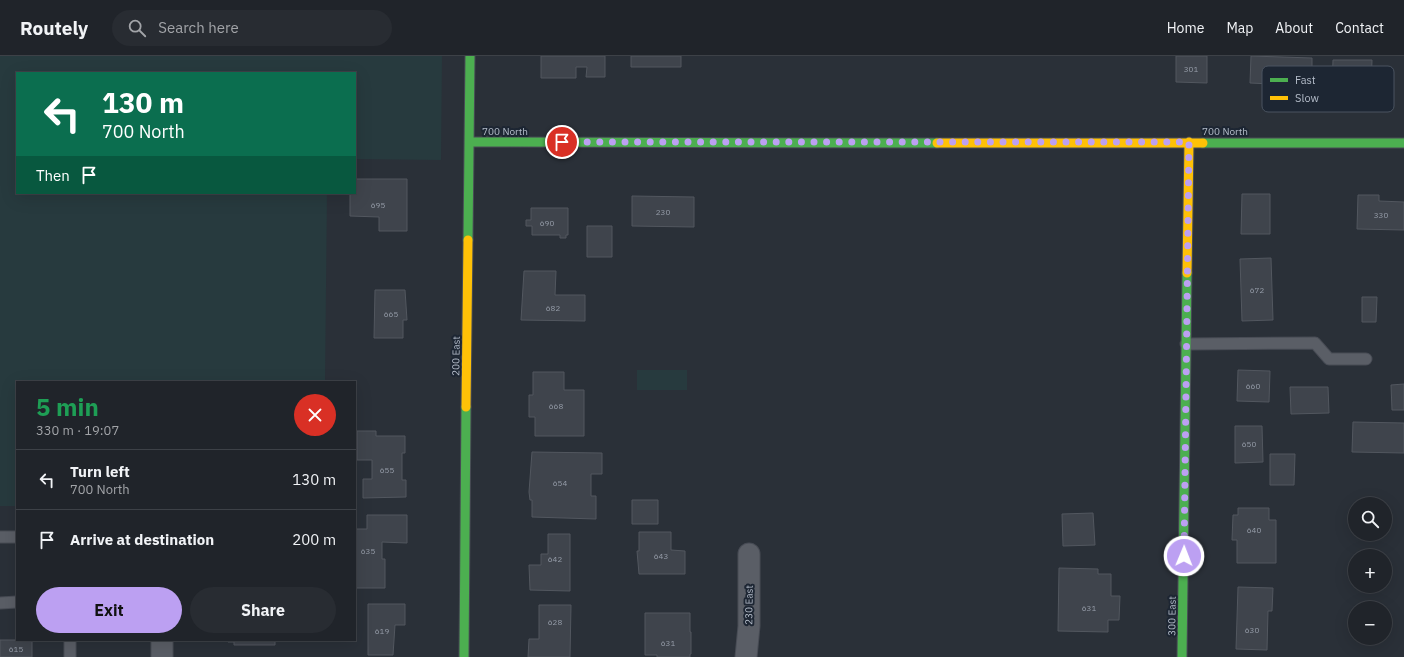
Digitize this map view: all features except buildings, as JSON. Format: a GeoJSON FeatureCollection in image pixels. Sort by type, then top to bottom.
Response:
{"type":"FeatureCollection","features":[{"type":"Feature","properties":{"kind":"street","name":"200 East"},"geometry":{"type":"LineString","coordinates":[[464,657],[470,56]]}},
{"type":"Feature","properties":{"kind":"street","name":"700 North"},"geometry":{"type":"LineString","coordinates":[[469,142],[1404,143]]}},
{"type":"Feature","properties":{"kind":"street","name":"300 East"},"geometry":{"type":"LineString","coordinates":[[1182,657],[1189,142]]}},
{"type":"Feature","properties":{"kind":"street","name":"230 East"},"geometry":{"type":"LineString","coordinates":[[746,657],[749,626],[749,554]]}},
{"type":"Feature","properties":{"kind":"street"},"geometry":{"type":"LineString","coordinates":[[162,641],[162,657]]}},
{"type":"Feature","properties":{"kind":"lane"},"geometry":{"type":"LineString","coordinates":[[1186,344],[1315,343],[1328,359],[1366,359]]}},
{"type":"Feature","properties":{"kind":"lane"},"geometry":{"type":"LineString","coordinates":[[0,537],[16,537]]}},
{"type":"Feature","properties":{"kind":"lane"},"geometry":{"type":"LineString","coordinates":[[0,603],[16,602]]}},
{"type":"Feature","properties":{"kind":"lane"},"geometry":{"type":"LineString","coordinates":[[70,641],[70,657]]}},
{"type":"Feature","properties":{"kind":"green space"},"geometry":{"type":"Polygon","coordinates":[[[0,56],[442,56],[441,160],[356,159],[356,72],[16,72],[16,194],[327,194],[325,381],[16,381],[16,506],[0,506],[0,56]]]}},
{"type":"Feature","properties":{"kind":"green space"},"geometry":{"type":"Polygon","coordinates":[[[637,370],[687,370],[687,390],[637,390],[637,370]]]}},
{"type":"Feature","properties":{"kind":"traffic: fast"},"geometry":{"type":"LineString","coordinates":[[468,240],[470,56]]}},
{"type":"Feature","properties":{"kind":"traffic: fast"},"geometry":{"type":"LineString","coordinates":[[469,142],[937,143]]}},
{"type":"Feature","properties":{"kind":"traffic: fast"},"geometry":{"type":"LineString","coordinates":[[1203,143],[1404,143]]}},
{"type":"Feature","properties":{"kind":"traffic: fast"},"geometry":{"type":"LineString","coordinates":[[1182,657],[1187,273]]}},
{"type":"Feature","properties":{"kind":"traffic: fast"},"geometry":{"type":"LineString","coordinates":[[464,657],[466,407]]}},
{"type":"Feature","properties":{"kind":"traffic: slow"},"geometry":{"type":"LineString","coordinates":[[1187,273],[1189,142]]}},
{"type":"Feature","properties":{"kind":"traffic: slow"},"geometry":{"type":"LineString","coordinates":[[937,143],[1203,143]]}},
{"type":"Feature","properties":{"kind":"traffic: slow"},"geometry":{"type":"LineString","coordinates":[[466,407],[468,240]]}},
{"type":"Feature","properties":{"kind":"route"},"geometry":{"type":"LineString","coordinates":[[562,142],[1189,142],[1184,556]]}}]}
